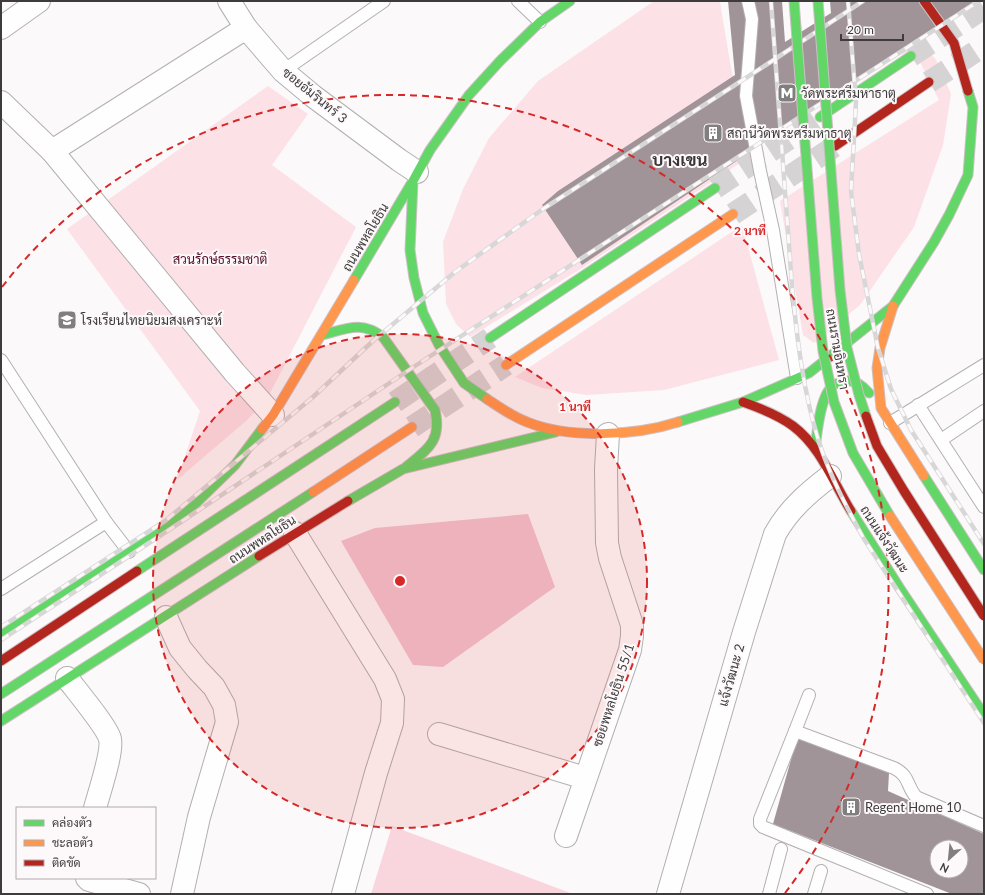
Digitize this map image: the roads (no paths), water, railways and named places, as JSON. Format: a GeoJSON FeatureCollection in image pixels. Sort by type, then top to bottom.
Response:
{"type":"FeatureCollection","features":[{"type":"Feature","properties":{"kind":"main road","name":"ถนนพหลโยธิน"},"geometry":{"type":"LineString","coordinates":[[1,635],[129,552],[190,507],[235,465],[273,415],[322,335],[415,176],[441,134],[469,95],[500,61],[540,22],[570,1]]}},
{"type":"Feature","properties":{"kind":"main road","name":"ถนนรามอินทรา"},"geometry":{"type":"LineString","coordinates":[[794,1],[817,298],[823,351],[834,402],[853,453],[876,494],[984,660]]}},
{"type":"Feature","properties":{"kind":"main road","name":"ถนนรามอินทรา"},"geometry":{"type":"LineString","coordinates":[[818,1],[840,290],[847,348],[859,395],[877,446],[984,616]]}},
{"type":"Feature","properties":{"kind":"main road"},"geometry":{"type":"LineString","coordinates":[[924,1],[954,43],[973,107],[968,175]]}},
{"type":"Feature","properties":{"kind":"main road"},"geometry":{"type":"LineString","coordinates":[[820,118],[912,56]]}},
{"type":"Feature","properties":{"kind":"main road"},"geometry":{"type":"LineString","coordinates":[[835,146],[929,82]]}},
{"type":"Feature","properties":{"kind":"main road"},"geometry":{"type":"LineString","coordinates":[[881,408],[877,368],[881,342],[893,306],[950,215],[968,175],[980,156]]}},
{"type":"Feature","properties":{"kind":"main road"},"geometry":{"type":"LineString","coordinates":[[415,176],[410,250],[414,278],[423,313],[439,345],[464,382],[497,406],[526,422],[559,431],[608,434],[666,426],[743,402],[809,373],[893,306]]}},
{"type":"Feature","properties":{"kind":"main road"},"geometry":{"type":"LineString","coordinates":[[490,338],[715,188]]}},
{"type":"Feature","properties":{"kind":"main road"},"geometry":{"type":"LineString","coordinates":[[506,365],[733,214]]}},
{"type":"Feature","properties":{"kind":"main road"},"geometry":{"type":"LineString","coordinates":[[322,335],[358,326],[374,330],[384,338],[434,410],[438,423],[436,437],[428,449],[403,469]]}},
{"type":"Feature","properties":{"kind":"main road"},"geometry":{"type":"LineString","coordinates":[[815,449],[822,407],[826,395],[832,385],[848,380],[863,385],[881,408],[984,570]]}},
{"type":"Feature","properties":{"kind":"main road"},"geometry":{"type":"LineString","coordinates":[[1,661],[395,402]]}},
{"type":"Feature","properties":{"kind":"main road","name":"ถนนแจ้งวัฒนะ"},"geometry":{"type":"LineString","coordinates":[[743,402],[769,412],[783,420],[799,431],[815,449],[850,510],[984,715]]}},
{"type":"Feature","properties":{"kind":"main road","name":"ถนนพหลโยธิน"},"geometry":{"type":"LineString","coordinates":[[1,694],[412,427]]}},
{"type":"Feature","properties":{"kind":"main road","name":"ถนนพหลโยธิน"},"geometry":{"type":"LineString","coordinates":[[1,721],[166,617],[295,533],[403,469],[559,431]]}},
{"type":"Feature","properties":{"kind":"street"},"geometry":{"type":"LineString","coordinates":[[1,28],[39,1]]}},
{"type":"Feature","properties":{"kind":"street","name":"ซอยอัมรินทร์ 3"},"geometry":{"type":"LineString","coordinates":[[229,1],[246,28],[283,71],[313,96],[393,156],[415,176]]}},
{"type":"Feature","properties":{"kind":"street"},"geometry":{"type":"LineString","coordinates":[[52,151],[246,28]]}},
{"type":"Feature","properties":{"kind":"street"},"geometry":{"type":"LineString","coordinates":[[1,102],[52,151],[235,373],[273,415]]}},
{"type":"Feature","properties":{"kind":"street","name":"ซอยพหลโยธิน 55/1"},"geometry":{"type":"LineString","coordinates":[[566,836],[630,650],[632,636],[632,625],[610,558],[607,543],[606,469],[608,434]]}},
{"type":"Feature","properties":{"kind":"street","name":"แจ้งวัฒนะ 2"},"geometry":{"type":"LineString","coordinates":[[668,894],[744,632],[775,534],[783,520],[794,506],[830,476]]}},
{"type":"Feature","properties":{"kind":"street"},"geometry":{"type":"LineString","coordinates":[[295,533],[385,679],[393,699],[392,723],[376,773],[343,894]]}},
{"type":"Feature","properties":{"kind":"street"},"geometry":{"type":"LineString","coordinates":[[166,617],[180,648],[214,687],[224,705],[227,722],[199,818],[182,894]]}},
{"type":"Feature","properties":{"kind":"street"},"geometry":{"type":"LineString","coordinates":[[67,678],[105,729],[110,739],[107,761],[95,807]]}},
{"type":"Feature","properties":{"kind":"street"},"geometry":{"type":"LineString","coordinates":[[438,734],[585,778]]}},
{"type":"Feature","properties":{"kind":"street"},"geometry":{"type":"LineString","coordinates":[[88,879],[139,894]]}},
{"type":"Feature","properties":{"kind":"lane"},"geometry":{"type":"LineString","coordinates":[[518,1],[540,22]]}},
{"type":"Feature","properties":{"kind":"lane"},"geometry":{"type":"LineString","coordinates":[[748,1],[752,19],[746,96],[772,230],[797,378]]}},
{"type":"Feature","properties":{"kind":"lane"},"geometry":{"type":"LineString","coordinates":[[283,71],[382,2]]}},
{"type":"Feature","properties":{"kind":"lane"},"geometry":{"type":"LineString","coordinates":[[1,360],[106,522],[129,552]]}},
{"type":"Feature","properties":{"kind":"lane"},"geometry":{"type":"LineString","coordinates":[[890,423],[984,365]]}},
{"type":"Feature","properties":{"kind":"lane"},"geometry":{"type":"LineString","coordinates":[[918,405],[984,507]]}},
{"type":"Feature","properties":{"kind":"lane"},"geometry":{"type":"LineString","coordinates":[[941,440],[984,411]]}},
{"type":"Feature","properties":{"kind":"lane"},"geometry":{"type":"LineString","coordinates":[[1,589],[106,522]]}},
{"type":"Feature","properties":{"kind":"lane"},"geometry":{"type":"LineString","coordinates":[[809,695],[760,819],[760,824],[763,827],[927,894]]}},
{"type":"Feature","properties":{"kind":"lane"},"geometry":{"type":"LineString","coordinates":[[795,731],[901,771],[905,776],[911,792],[916,798],[984,826]]}},
{"type":"Feature","properties":{"kind":"lane"},"geometry":{"type":"LineString","coordinates":[[769,894],[781,849]]}},
{"type":"Feature","properties":{"kind":"lane"},"geometry":{"type":"LineString","coordinates":[[814,894],[821,872]]}},
{"type":"Feature","properties":{"kind":"tunnel"},"geometry":{"type":"LineString","coordinates":[[911,56],[984,8]]}},
{"type":"Feature","properties":{"kind":"tunnel"},"geometry":{"type":"LineString","coordinates":[[929,82],[984,46]]}},
{"type":"Feature","properties":{"kind":"tunnel"},"geometry":{"type":"LineString","coordinates":[[715,188],[819,119]]}},
{"type":"Feature","properties":{"kind":"tunnel"},"geometry":{"type":"LineString","coordinates":[[733,214],[835,146]]}},
{"type":"Feature","properties":{"kind":"tunnel"},"geometry":{"type":"LineString","coordinates":[[395,402],[490,338]]}},
{"type":"Feature","properties":{"kind":"tunnel"},"geometry":{"type":"LineString","coordinates":[[412,427],[506,365]]}},
{"type":"Feature","properties":{"kind":"railway"},"geometry":{"type":"LineString","coordinates":[[771,1],[792,286],[801,365],[813,423],[823,455],[845,504],[864,539],[984,723]]}},
{"type":"Feature","properties":{"kind":"railway"},"geometry":{"type":"LineString","coordinates":[[848,1],[856,102],[851,191],[859,254],[878,348],[891,389],[911,430],[984,544]]}},
{"type":"Feature","properties":{"kind":"railway"},"geometry":{"type":"LineString","coordinates":[[1,627],[165,521],[313,397],[374,340],[455,272],[543,209],[863,1]]}},
{"type":"Feature","properties":{"kind":"railway"},"geometry":{"type":"LineString","coordinates":[[1,640],[415,366],[979,1]]}},
{"type":"Feature","properties":{"kind":"place","name":"วัดพระศรีมหาธาตุ"},"geometry":{"type":"Point","coordinates":[787,93]}},
{"type":"Feature","properties":{"kind":"place","name":"สถานีวัดพระศรีมหาธาตุ"},"geometry":{"type":"Point","coordinates":[713,133]}},
{"type":"Feature","properties":{"kind":"place","name":"โรงเรียนไทยนิยมสงเคราะห์"},"geometry":{"type":"Point","coordinates":[67,320]}},
{"type":"Feature","properties":{"kind":"place","name":"Regent Home 10"},"geometry":{"type":"Point","coordinates":[851,807]}},
{"type":"Feature","properties":{"kind":"district","name":"บางเขน"},"geometry":{"type":"Point","coordinates":[680,159]}},
{"type":"Feature","properties":{"kind":"park label","name":"สวนรักษ์ธรรมชาติ"},"geometry":{"type":"Point","coordinates":[220,259]}}]}
